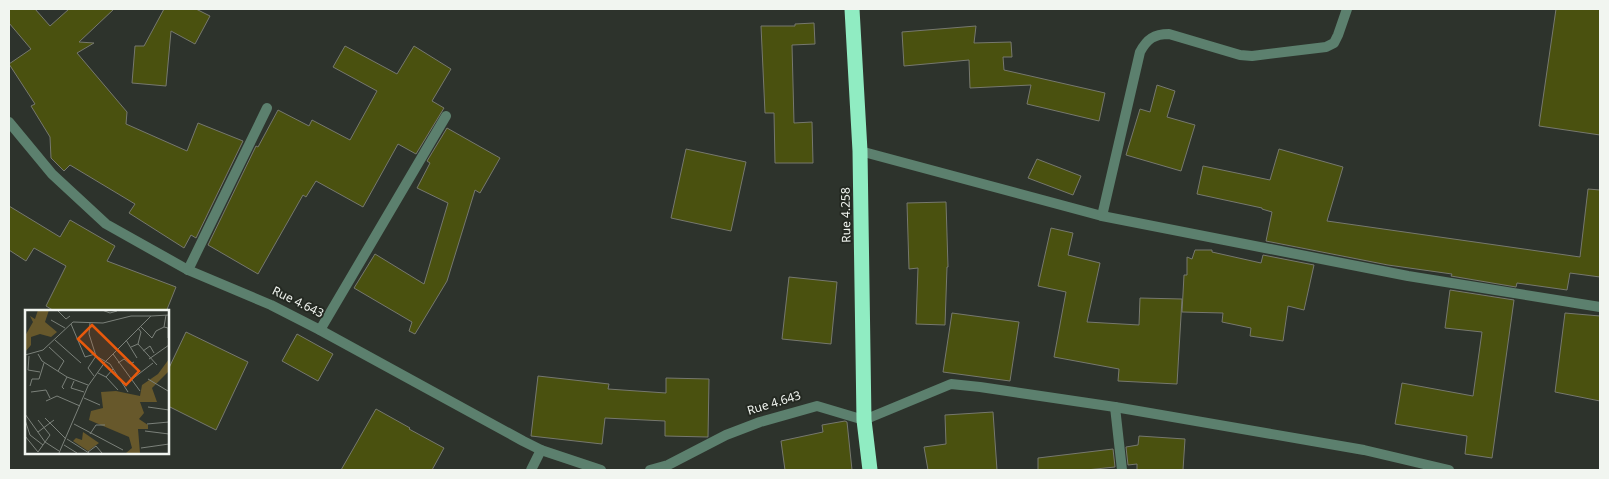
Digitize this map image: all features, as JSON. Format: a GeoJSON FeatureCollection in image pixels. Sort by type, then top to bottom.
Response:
{"type":"FeatureCollection","features":[{"type":"Feature","properties":{"kind":"highway","name":"Rue 4.258"},"geometry":{"type":"LineString","coordinates":[[852,9],[860,151],[864,420]]}},
{"type":"Feature","properties":{"kind":"highway"},"geometry":{"type":"LineString","coordinates":[[864,420],[870,470]]}},
{"type":"Feature","properties":{"kind":"street"},"geometry":{"type":"LineString","coordinates":[[1102,216],[1140,52],[1146,41],[1158,34],[1169,34],[1240,55],[1252,56],[1326,47],[1334,43],[1347,9]]}},
{"type":"Feature","properties":{"kind":"street"},"geometry":{"type":"LineString","coordinates":[[188,270],[267,108]]}},
{"type":"Feature","properties":{"kind":"street"},"geometry":{"type":"LineString","coordinates":[[320,330],[446,116]]}},
{"type":"Feature","properties":{"kind":"street","name":"Rue 4.643"},"geometry":{"type":"LineString","coordinates":[[9,122],[52,174],[106,224],[188,270],[271,305],[320,330],[542,450],[602,470]]}},
{"type":"Feature","properties":{"kind":"street"},"geometry":{"type":"LineString","coordinates":[[860,151],[1102,216],[1408,276],[1600,307]]}},
{"type":"Feature","properties":{"kind":"street"},"geometry":{"type":"LineString","coordinates":[[864,420],[951,384],[980,386],[1364,450],[1449,470]]}},
{"type":"Feature","properties":{"kind":"street","name":"Rue 4.643"},"geometry":{"type":"LineString","coordinates":[[650,470],[668,465],[726,435],[817,406],[864,420]]}},
{"type":"Feature","properties":{"kind":"street"},"geometry":{"type":"LineString","coordinates":[[1115,407],[1122,470]]}},
{"type":"Feature","properties":{"kind":"street"},"geometry":{"type":"LineString","coordinates":[[531,470],[542,450]]}},
{"type":"Feature","properties":{"kind":"building"},"geometry":{"type":"Polygon","coordinates":[[[9,9],[35,9],[50,26],[69,9],[114,9],[79,42],[94,43],[77,53],[127,112],[126,124],[187,151],[198,123],[243,141],[196,238],[191,235],[184,248],[129,213],[135,204],[70,165],[64,171],[51,158],[50,137],[31,106],[35,104],[9,64],[31,49],[9,23],[9,9]]]}},
{"type":"Feature","properties":{"kind":"building"},"geometry":{"type":"Polygon","coordinates":[[[164,9],[196,9],[210,16],[195,44],[171,31],[166,86],[132,83],[135,46],[144,46],[164,9]]]}},
{"type":"Feature","properties":{"kind":"building"},"geometry":{"type":"Polygon","coordinates":[[[1556,9],[1600,9],[1600,135],[1539,126],[1556,9]]]}},
{"type":"Feature","properties":{"kind":"building"},"geometry":{"type":"Polygon","coordinates":[[[814,23],[815,44],[792,45],[794,123],[812,122],[813,163],[775,163],[774,113],[765,113],[761,26],[795,26],[795,24],[814,23]]]}},
{"type":"Feature","properties":{"kind":"building"},"geometry":{"type":"Polygon","coordinates":[[[976,26],[974,43],[1011,42],[1012,57],[1003,57],[1004,70],[1105,93],[1099,121],[1027,104],[1031,85],[970,88],[969,60],[904,66],[902,32],[976,26]]]}},
{"type":"Feature","properties":{"kind":"building"},"geometry":{"type":"Polygon","coordinates":[[[345,46],[397,74],[414,46],[451,69],[432,101],[444,108],[416,154],[398,144],[363,207],[316,181],[306,197],[303,195],[258,274],[208,245],[256,146],[258,147],[278,110],[309,126],[312,120],[350,140],[377,91],[333,67],[345,46]]]}},
{"type":"Feature","properties":{"kind":"building"},"geometry":{"type":"Polygon","coordinates":[[[1157,85],[1175,91],[1167,117],[1195,125],[1181,171],[1126,155],[1140,109],[1150,112],[1157,85]]]}},
{"type":"Feature","properties":{"kind":"building"},"geometry":{"type":"Polygon","coordinates":[[[447,128],[500,158],[480,193],[475,190],[447,281],[415,334],[409,331],[412,322],[354,288],[375,254],[424,284],[448,203],[417,188],[430,163],[427,161],[447,128]]]}},
{"type":"Feature","properties":{"kind":"building"},"geometry":{"type":"Polygon","coordinates":[[[686,149],[746,162],[731,231],[671,218],[686,149]]]}},
{"type":"Feature","properties":{"kind":"building"},"geometry":{"type":"Polygon","coordinates":[[[1279,149],[1343,167],[1327,221],[1580,257],[1588,189],[1600,190],[1600,277],[1570,273],[1567,290],[1517,283],[1516,287],[1451,276],[1452,274],[1388,265],[1266,241],[1272,212],[1262,208],[1197,194],[1203,166],[1270,180],[1279,149]]]}},
{"type":"Feature","properties":{"kind":"building"},"geometry":{"type":"Polygon","coordinates":[[[1037,159],[1081,176],[1073,195],[1028,178],[1037,159]]]}},
{"type":"Feature","properties":{"kind":"building"},"geometry":{"type":"Polygon","coordinates":[[[946,202],[948,267],[945,325],[916,324],[918,268],[909,269],[907,203],[946,202]]]}},
{"type":"Feature","properties":{"kind":"building"},"geometry":{"type":"Polygon","coordinates":[[[9,206],[60,237],[70,220],[115,246],[107,261],[176,287],[167,310],[53,310],[46,306],[66,266],[34,248],[26,261],[9,250],[9,206]]]}},
{"type":"Feature","properties":{"kind":"building"},"geometry":{"type":"Polygon","coordinates":[[[1051,228],[1073,233],[1068,255],[1100,263],[1087,322],[1139,325],[1140,298],[1182,299],[1177,384],[1118,381],[1119,369],[1054,357],[1066,292],[1038,286],[1051,228]]]}},
{"type":"Feature","properties":{"kind":"building"},"geometry":{"type":"Polygon","coordinates":[[[1195,250],[1212,250],[1212,252],[1261,263],[1263,255],[1314,265],[1304,310],[1288,306],[1283,341],[1250,336],[1251,328],[1222,322],[1223,313],[1182,312],[1184,275],[1187,275],[1187,257],[1192,259],[1195,250]]]}},
{"type":"Feature","properties":{"kind":"building"},"geometry":{"type":"Polygon","coordinates":[[[789,277],[837,282],[831,344],[782,339],[789,277]]]}},
{"type":"Feature","properties":{"kind":"building"},"geometry":{"type":"Polygon","coordinates":[[[1450,290],[1514,300],[1492,458],[1465,454],[1467,436],[1395,424],[1402,383],[1473,396],[1482,332],[1445,328],[1450,290]]]}},
{"type":"Feature","properties":{"kind":"building"},"geometry":{"type":"Polygon","coordinates":[[[952,313],[1019,322],[1010,381],[943,372],[952,313]]]}},
{"type":"Feature","properties":{"kind":"building"},"geometry":{"type":"Polygon","coordinates":[[[1565,313],[1600,316],[1600,401],[1555,392],[1565,313]]]}},
{"type":"Feature","properties":{"kind":"building"},"geometry":{"type":"Polygon","coordinates":[[[186,332],[248,362],[216,430],[169,406],[169,368],[186,332]]]}},
{"type":"Feature","properties":{"kind":"building"},"geometry":{"type":"Polygon","coordinates":[[[297,334],[333,354],[318,381],[282,361],[297,334]]]}},
{"type":"Feature","properties":{"kind":"building"},"geometry":{"type":"Polygon","coordinates":[[[538,376],[609,384],[608,389],[666,393],[666,378],[709,379],[708,437],[665,436],[665,421],[605,418],[602,444],[531,436],[538,376]]]}},
{"type":"Feature","properties":{"kind":"building"},"geometry":{"type":"Polygon","coordinates":[[[376,409],[444,448],[432,470],[341,470],[376,409]]]}},
{"type":"Feature","properties":{"kind":"building"},"geometry":{"type":"Polygon","coordinates":[[[993,412],[997,470],[928,470],[924,447],[946,444],[945,415],[993,412]]]}},
{"type":"Feature","properties":{"kind":"building"},"geometry":{"type":"Polygon","coordinates":[[[847,422],[852,470],[785,470],[781,441],[823,432],[822,425],[847,422]]]}},
{"type":"Feature","properties":{"kind":"building"},"geometry":{"type":"Polygon","coordinates":[[[1139,436],[1185,439],[1183,470],[1137,470],[1137,464],[1128,465],[1126,447],[1138,445],[1139,436]]]}},
{"type":"Feature","properties":{"kind":"building"},"geometry":{"type":"Polygon","coordinates":[[[1113,449],[1115,467],[1086,470],[1038,470],[1038,458],[1113,449]]]}}]}
